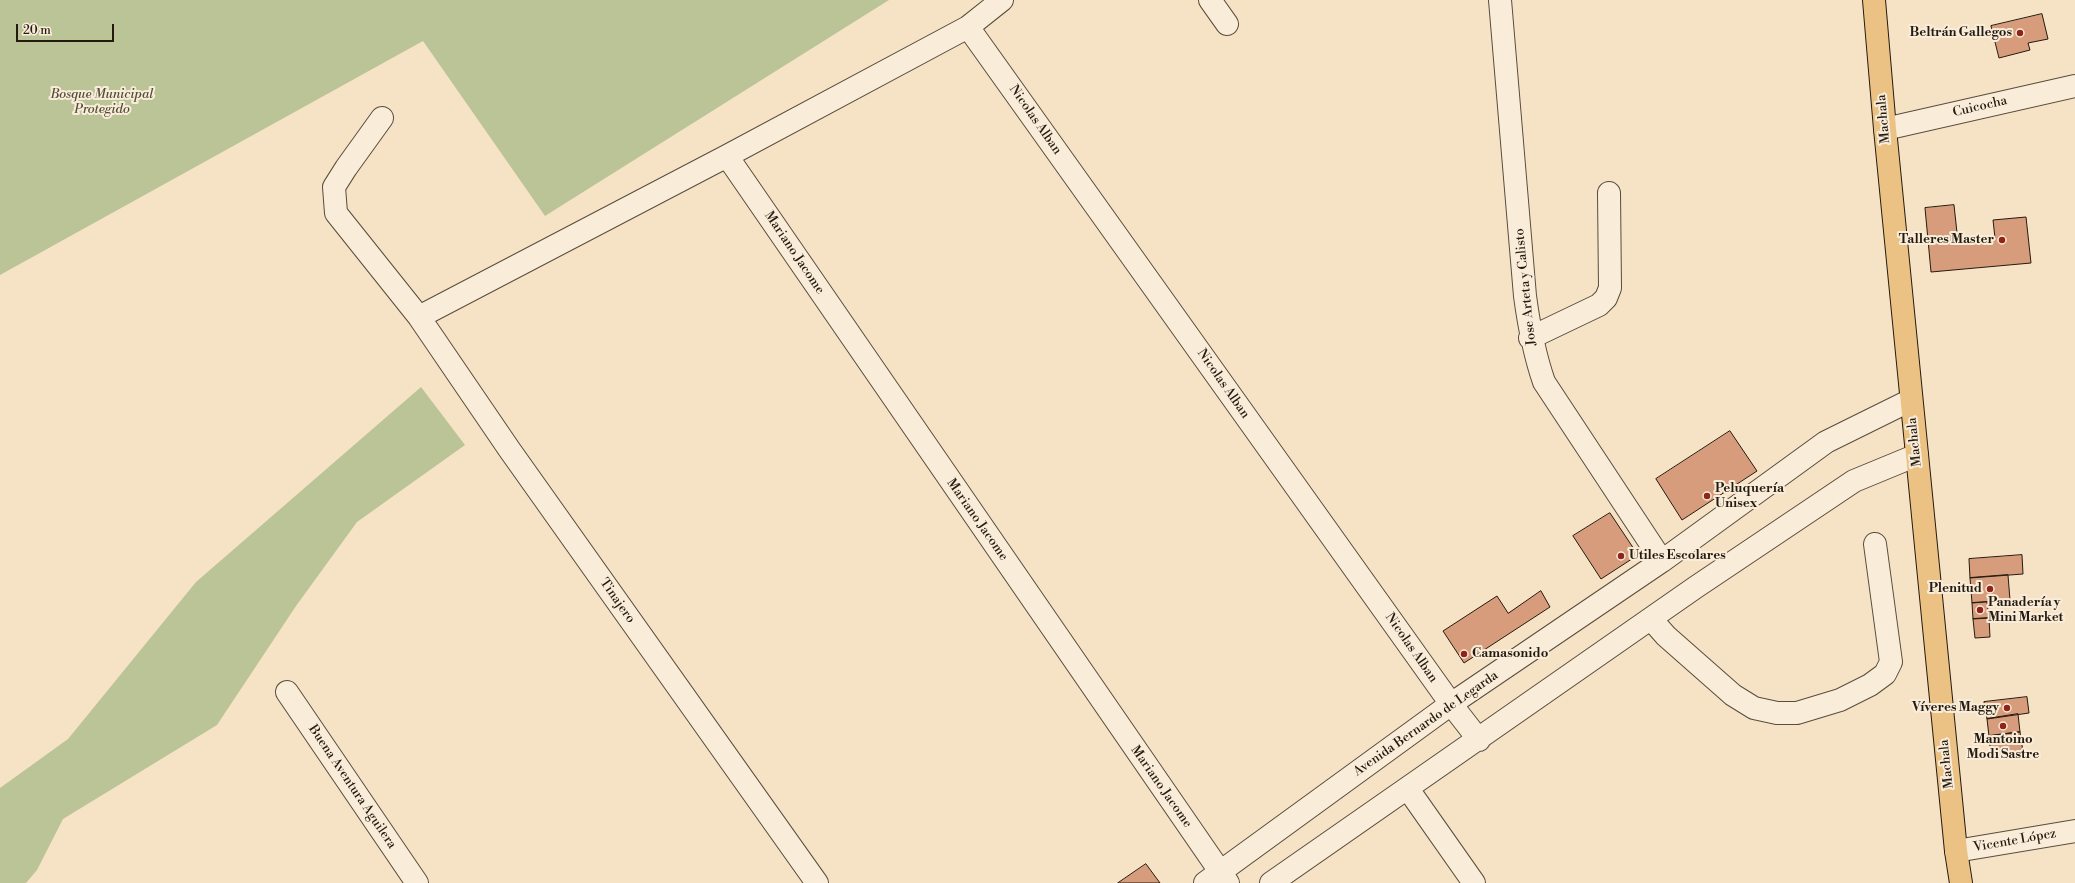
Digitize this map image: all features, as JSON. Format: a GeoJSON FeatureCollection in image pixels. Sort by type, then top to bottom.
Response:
{"type":"FeatureCollection","features":[{"type":"Feature","properties":{"kind":"main road","name":"Machala"},"geometry":{"type":"LineString","coordinates":[[1874,0],[1916,455],[1956,851],[1961,883]]}},
{"type":"Feature","properties":{"kind":"street"},"geometry":{"type":"LineString","coordinates":[[419,317],[727,156],[968,27],[1002,0]]}},
{"type":"Feature","properties":{"kind":"street"},"geometry":{"type":"LineString","coordinates":[[1210,0],[1227,24]]}},
{"type":"Feature","properties":{"kind":"street","name":"Jose Arteta y Calisto"},"geometry":{"type":"LineString","coordinates":[[1500,0],[1530,338],[1544,382],[1662,561]]}},
{"type":"Feature","properties":{"kind":"street","name":"Nicolas Alban"},"geometry":{"type":"LineString","coordinates":[[968,27],[1451,704],[1479,740]]}},
{"type":"Feature","properties":{"kind":"street","name":"Cuicocha"},"geometry":{"type":"LineString","coordinates":[[1885,129],[2075,86]]}},
{"type":"Feature","properties":{"kind":"street","name":"Tinajero"},"geometry":{"type":"LineString","coordinates":[[382,118],[346,168],[334,188],[336,212],[419,317],[509,449],[817,883]]}},
{"type":"Feature","properties":{"kind":"street","name":"Mariano Jacome"},"geometry":{"type":"LineString","coordinates":[[727,156],[1218,879]]}},
{"type":"Feature","properties":{"kind":"street"},"geometry":{"type":"LineString","coordinates":[[1530,338],[1599,305],[1606,298],[1610,288],[1609,194]]}},
{"type":"Feature","properties":{"kind":"street","name":"Avenida Bernardo de Legarda"},"geometry":{"type":"LineString","coordinates":[[1218,879],[1451,704],[1662,561],[1826,442],[1911,400]]}},
{"type":"Feature","properties":{"kind":"street"},"geometry":{"type":"LineString","coordinates":[[1272,883],[1651,619],[1854,481],[1916,455]]}},
{"type":"Feature","properties":{"kind":"street"},"geometry":{"type":"LineString","coordinates":[[1651,619],[1671,640],[1734,695],[1754,708],[1777,713],[1797,713],[1840,700],[1870,685],[1885,674],[1891,662],[1875,544]]}},
{"type":"Feature","properties":{"kind":"street","name":"Buena Aventura Aguilera"},"geometry":{"type":"LineString","coordinates":[[287,692],[417,883]]}},
{"type":"Feature","properties":{"kind":"street"},"geometry":{"type":"LineString","coordinates":[[1408,789],[1474,883]]}},
{"type":"Feature","properties":{"kind":"street","name":"Vicente López"},"geometry":{"type":"LineString","coordinates":[[1956,851],[2075,831]]}},
{"type":"Feature","properties":{"kind":"green space","name":"Bosque Municipal Protegido"},"geometry":{"type":"Polygon","coordinates":[[[0,0],[889,0],[545,216],[423,41],[0,275],[0,0]]]}},
{"type":"Feature","properties":{"kind":"green space"},"geometry":{"type":"Polygon","coordinates":[[[421,387],[465,445],[357,522],[296,606],[217,725],[63,819],[37,870],[26,883],[0,883],[0,788],[68,739],[196,582],[421,387]]]}},
{"type":"Feature","properties":{"kind":"building","name":"Beltrán Gallegos"},"geometry":{"type":"Polygon","coordinates":[[[2042,14],[2048,39],[2028,43],[2030,50],[1999,58],[1991,26],[2042,14]]]}},
{"type":"Feature","properties":{"kind":"building","name":"Talleres Master"},"geometry":{"type":"Polygon","coordinates":[[[1954,205],[1958,242],[1995,238],[1993,220],[2026,217],[2031,263],[1931,272],[1925,208],[1954,205]]]}},
{"type":"Feature","properties":{"kind":"building"},"geometry":{"type":"Polygon","coordinates":[[[1730,431],[1757,471],[1682,520],[1656,479],[1730,431]]]}},
{"type":"Feature","properties":{"kind":"building"},"geometry":{"type":"Polygon","coordinates":[[[1610,513],[1638,555],[1601,579],[1573,536],[1610,513]]]}},
{"type":"Feature","properties":{"kind":"building"},"geometry":{"type":"Polygon","coordinates":[[[2022,555],[2023,574],[1970,578],[1969,559],[2022,555]]]}},
{"type":"Feature","properties":{"kind":"building","name":"Plenitud"},"geometry":{"type":"Polygon","coordinates":[[[2008,575],[2010,600],[1972,603],[1970,578],[2008,575]]]}},
{"type":"Feature","properties":{"kind":"building"},"geometry":{"type":"Polygon","coordinates":[[[1541,591],[1550,607],[1464,663],[1443,631],[1497,596],[1508,613],[1541,591]]]}},
{"type":"Feature","properties":{"kind":"building","name":"Panadería y Mini Market"},"geometry":{"type":"Polygon","coordinates":[[[1987,602],[1989,618],[1973,619],[1972,603],[1987,602]]]}},
{"type":"Feature","properties":{"kind":"building"},"geometry":{"type":"Polygon","coordinates":[[[1989,618],[1990,637],[1975,638],[1973,619],[1989,618]]]}},
{"type":"Feature","properties":{"kind":"building","name":"Víveres Maggy"},"geometry":{"type":"Polygon","coordinates":[[[2027,697],[2029,713],[1987,719],[1984,702],[2027,697]]]}},
{"type":"Feature","properties":{"kind":"building","name":"Mantoino Modi Sastre"},"geometry":{"type":"Polygon","coordinates":[[[2018,714],[2020,732],[1989,736],[1987,719],[2018,714]]]}},
{"type":"Feature","properties":{"kind":"building"},"geometry":{"type":"Polygon","coordinates":[[[2020,732],[2023,752],[1991,756],[1989,736],[2020,732]]]}},
{"type":"Feature","properties":{"kind":"building"},"geometry":{"type":"Polygon","coordinates":[[[1146,864],[1160,883],[1118,883],[1146,864]]]}},
{"type":"Feature","properties":{"kind":"place","name":"Beltrán Gallegos"},"geometry":{"type":"Point","coordinates":[2020,33]}},
{"type":"Feature","properties":{"kind":"place","name":"Talleres Master"},"geometry":{"type":"Point","coordinates":[2002,240]}},
{"type":"Feature","properties":{"kind":"place","name":"Peluquería Unisex"},"geometry":{"type":"Point","coordinates":[1707,496]}},
{"type":"Feature","properties":{"kind":"place","name":"Utiles Escolares"},"geometry":{"type":"Point","coordinates":[1621,556]}},
{"type":"Feature","properties":{"kind":"place","name":"Plenitud"},"geometry":{"type":"Point","coordinates":[1990,589]}},
{"type":"Feature","properties":{"kind":"place","name":"Panadería y Mini Market"},"geometry":{"type":"Point","coordinates":[1980,610]}},
{"type":"Feature","properties":{"kind":"place","name":"Camasonido"},"geometry":{"type":"Point","coordinates":[1464,654]}},
{"type":"Feature","properties":{"kind":"place","name":"Víveres Maggy"},"geometry":{"type":"Point","coordinates":[2007,708]}},
{"type":"Feature","properties":{"kind":"place","name":"Mantoino Modi Sastre"},"geometry":{"type":"Point","coordinates":[2003,726]}}]}
